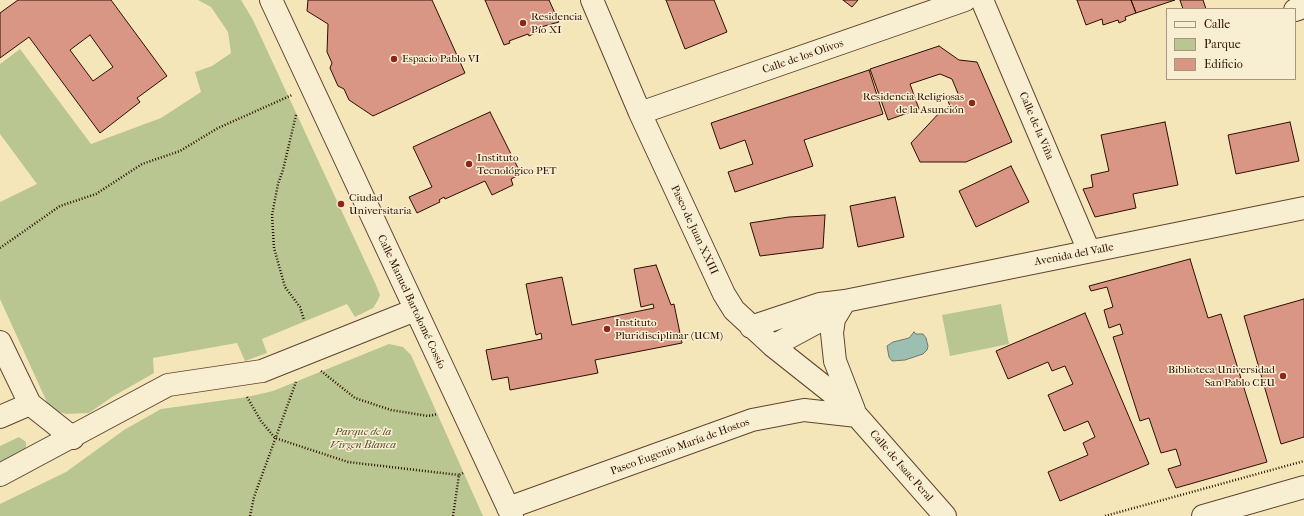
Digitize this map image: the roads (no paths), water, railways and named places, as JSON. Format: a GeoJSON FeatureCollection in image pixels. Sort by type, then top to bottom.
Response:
{"type":"FeatureCollection","features":[{"type":"Feature","properties":{"kind":"street","name":"Calle Manuel Bartolomé Cossío"},"geometry":{"type":"LineString","coordinates":[[271,0],[510,512]]}},
{"type":"Feature","properties":{"kind":"street","name":"Paseo de Juan XXIII"},"geometry":{"type":"LineString","coordinates":[[592,0],[640,113],[724,294],[734,310],[773,346],[826,388],[857,416]]}},
{"type":"Feature","properties":{"kind":"street","name":"Calle de los Olivos"},"geometry":{"type":"LineString","coordinates":[[640,113],[965,0]]}},
{"type":"Feature","properties":{"kind":"street","name":"Calle de la Viña"},"geometry":{"type":"LineString","coordinates":[[982,0],[1090,251]]}},
{"type":"Feature","properties":{"kind":"street","name":"Avenida del Valle"},"geometry":{"type":"LineString","coordinates":[[773,346],[842,306],[1090,251],[1304,208]]}},
{"type":"Feature","properties":{"kind":"street","name":"Avenida del Valle"},"geometry":{"type":"LineString","coordinates":[[751,327],[820,304],[842,306]]}},
{"type":"Feature","properties":{"kind":"street"},"geometry":{"type":"LineString","coordinates":[[842,306],[834,319],[832,334],[835,361],[857,416]]}},
{"type":"Feature","properties":{"kind":"street"},"geometry":{"type":"LineString","coordinates":[[0,475],[73,438],[168,385],[262,371],[415,310]]}},
{"type":"Feature","properties":{"kind":"street"},"geometry":{"type":"LineString","coordinates":[[0,342],[30,404],[73,438]]}},
{"type":"Feature","properties":{"kind":"street"},"geometry":{"type":"LineString","coordinates":[[0,417],[30,404]]}},
{"type":"Feature","properties":{"kind":"street","name":"Paseo Eugenio María de Hostos"},"geometry":{"type":"LineString","coordinates":[[510,512],[752,420],[804,410],[857,416]]}},
{"type":"Feature","properties":{"kind":"street","name":"Calle de Isaac Peral"},"geometry":{"type":"LineString","coordinates":[[857,416],[945,516]]}},
{"type":"Feature","properties":{"kind":"street"},"geometry":{"type":"LineString","coordinates":[[1203,516],[1304,487]]}},
{"type":"Feature","properties":{"kind":"place","name":"Residencia Pío XI"},"geometry":{"type":"Point","coordinates":[523,23]}},
{"type":"Feature","properties":{"kind":"place","name":"Espacio Pablo VI"},"geometry":{"type":"Point","coordinates":[394,59]}},
{"type":"Feature","properties":{"kind":"place","name":"Residencia Religiosas de la Asunción"},"geometry":{"type":"Point","coordinates":[972,103]}},
{"type":"Feature","properties":{"kind":"place","name":"Instituto Tecnológico PET"},"geometry":{"type":"Point","coordinates":[469,164]}},
{"type":"Feature","properties":{"kind":"place","name":"Ciudad Universitaria"},"geometry":{"type":"Point","coordinates":[341,204]}},
{"type":"Feature","properties":{"kind":"place","name":"Instituto Pluridisciplinar (UCM)"},"geometry":{"type":"Point","coordinates":[607,329]}},
{"type":"Feature","properties":{"kind":"place","name":"Biblioteca Universidad San Pablo CEU"},"geometry":{"type":"Point","coordinates":[1283,376]}},
{"type":"Feature","properties":{"kind":"park label","name":"Parque de la Virgen Blanca"},"geometry":{"type":"Point","coordinates":[363,438]}}]}
